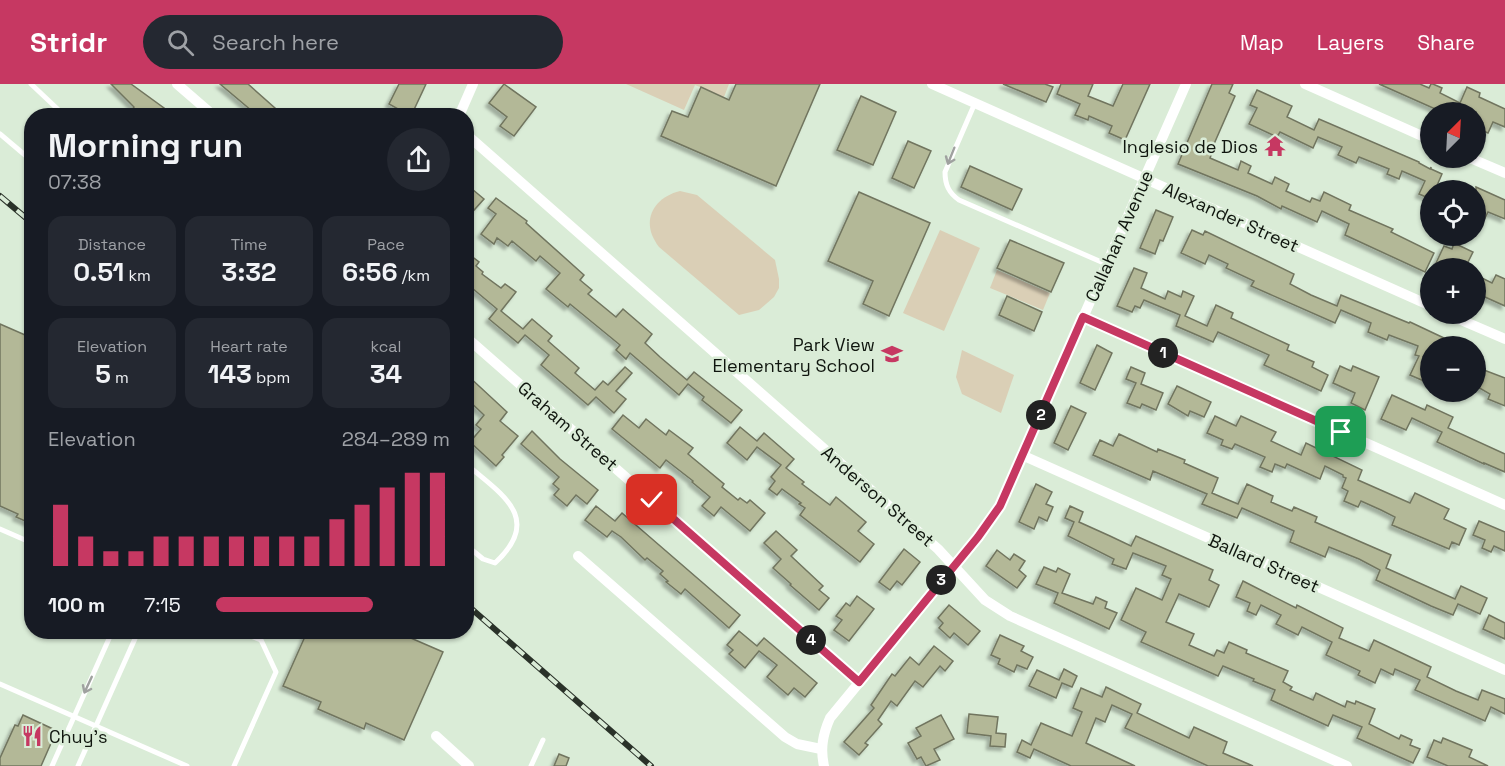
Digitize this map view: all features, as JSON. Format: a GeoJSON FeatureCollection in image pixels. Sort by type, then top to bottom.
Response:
{"type":"FeatureCollection","features":[{"type":"Feature","properties":{"kind":"street"},"geometry":{"type":"LineString","coordinates":[[177,84],[205,108]]}},
{"type":"Feature","properties":{"kind":"street"},"geometry":{"type":"LineString","coordinates":[[462,108],[473,84]]}},
{"type":"Feature","properties":{"kind":"street","name":"Alexander Street"},"geometry":{"type":"LineString","coordinates":[[932,84],[1420,301]]}},
{"type":"Feature","properties":{"kind":"street","name":"Callahan Avenue"},"geometry":{"type":"LineString","coordinates":[[821,749],[830,718],[978,537],[1000,506],[1186,84]]}},
{"type":"Feature","properties":{"kind":"street"},"geometry":{"type":"LineString","coordinates":[[1305,84],[1420,135]]}},
{"type":"Feature","properties":{"kind":"street","name":"Anderson Street"},"geometry":{"type":"LineString","coordinates":[[474,141],[938,549],[985,600],[1010,616],[1347,766]]}},
{"type":"Feature","properties":{"kind":"street"},"geometry":{"type":"LineString","coordinates":[[1486,165],[1505,173]]}},
{"type":"Feature","properties":{"kind":"street"},"geometry":{"type":"LineString","coordinates":[[1083,317],[1505,505]]}},
{"type":"Feature","properties":{"kind":"street"},"geometry":{"type":"LineString","coordinates":[[1471,324],[1505,339]]}},
{"type":"Feature","properties":{"kind":"street","name":"Graham Street"},"geometry":{"type":"LineString","coordinates":[[474,343],[859,682]]}},
{"type":"Feature","properties":{"kind":"street","name":"Ballard Street"},"geometry":{"type":"LineString","coordinates":[[1024,456],[1505,670]]}},
{"type":"Feature","properties":{"kind":"street"},"geometry":{"type":"LineString","coordinates":[[578,556],[785,737],[797,744],[821,749],[824,766]]}},
{"type":"Feature","properties":{"kind":"street"},"geometry":{"type":"LineString","coordinates":[[436,736],[469,766]]}},
{"type":"Feature","properties":{"kind":"lane"},"geometry":{"type":"LineString","coordinates":[[31,84],[56,108]]}},
{"type":"Feature","properties":{"kind":"lane"},"geometry":{"type":"LineString","coordinates":[[975,103],[945,172],[945,183],[951,193],[963,202],[1106,264]]}},
{"type":"Feature","properties":{"kind":"lane"},"geometry":{"type":"LineString","coordinates":[[0,134],[24,154]]}},
{"type":"Feature","properties":{"kind":"lane"},"geometry":{"type":"LineString","coordinates":[[474,471],[510,502],[517,518],[516,531],[507,552],[495,563],[483,559],[474,552]]}},
{"type":"Feature","properties":{"kind":"lane"},"geometry":{"type":"LineString","coordinates":[[0,529],[24,540]]}},
{"type":"Feature","properties":{"kind":"lane"},"geometry":{"type":"LineString","coordinates":[[52,766],[109,639]]}},
{"type":"Feature","properties":{"kind":"lane"},"geometry":{"type":"LineString","coordinates":[[78,766],[135,639]]}},
{"type":"Feature","properties":{"kind":"lane"},"geometry":{"type":"LineString","coordinates":[[234,766],[276,672],[258,639]]}},
{"type":"Feature","properties":{"kind":"lane"},"geometry":{"type":"LineString","coordinates":[[0,684],[187,766]]}},
{"type":"Feature","properties":{"kind":"lane"},"geometry":{"type":"LineString","coordinates":[[531,766],[543,740]]}},
{"type":"Feature","properties":{"kind":"shaded area"},"geometry":{"type":"Polygon","coordinates":[[[626,84],[729,84],[724,97],[695,85],[684,110],[626,84]]]}},
{"type":"Feature","properties":{"kind":"shaded area"},"geometry":{"type":"Polygon","coordinates":[[[680,191],[697,195],[775,260],[779,288],[774,297],[759,310],[739,315],[659,247],[653,238],[650,221],[656,205],[670,194],[680,191]]]}},
{"type":"Feature","properties":{"kind":"shaded area"},"geometry":{"type":"Polygon","coordinates":[[[940,230],[980,248],[944,331],[903,313],[940,230]]]}},
{"type":"Feature","properties":{"kind":"shaded area"},"geometry":{"type":"Polygon","coordinates":[[[997,270],[1050,293],[1043,310],[990,288],[997,270]]]}},
{"type":"Feature","properties":{"kind":"shaded area"},"geometry":{"type":"Polygon","coordinates":[[[962,350],[1014,375],[1001,413],[962,394],[956,377],[962,350]]]}},
{"type":"Feature","properties":{"kind":"building"},"geometry":{"type":"Polygon","coordinates":[[[111,84],[131,84],[164,108],[134,107],[111,84]]]}},
{"type":"Feature","properties":{"kind":"building"},"geometry":{"type":"Polygon","coordinates":[[[220,84],[248,84],[275,108],[248,108],[220,84]]]}},
{"type":"Feature","properties":{"kind":"building"},"geometry":{"type":"Polygon","coordinates":[[[399,84],[426,84],[415,108],[396,108],[389,104],[399,84]]]}},
{"type":"Feature","properties":{"kind":"building"},"geometry":{"type":"Polygon","coordinates":[[[504,84],[536,107],[514,136],[500,126],[507,117],[489,103],[504,84]]]}},
{"type":"Feature","properties":{"kind":"building"},"geometry":{"type":"Polygon","coordinates":[[[736,84],[820,84],[776,186],[661,136],[672,111],[688,117],[701,87],[729,100],[736,84]]]}},
{"type":"Feature","properties":{"kind":"building"},"geometry":{"type":"Polygon","coordinates":[[[1003,84],[1045,84],[1053,87],[1046,102],[1003,84]]]}},
{"type":"Feature","properties":{"kind":"building"},"geometry":{"type":"Polygon","coordinates":[[[1061,84],[1093,84],[1088,96],[1113,106],[1123,84],[1150,84],[1125,140],[1109,133],[1112,126],[1089,116],[1088,120],[1075,115],[1080,104],[1057,94],[1061,84]]]}},
{"type":"Feature","properties":{"kind":"building"},"geometry":{"type":"Polygon","coordinates":[[[1212,84],[1233,84],[1229,93],[1235,96],[1210,158],[1238,170],[1241,161],[1251,166],[1248,173],[1272,184],[1275,177],[1289,184],[1286,191],[1310,202],[1312,198],[1320,201],[1324,192],[1351,205],[1349,210],[1393,229],[1391,232],[1434,253],[1432,258],[1420,258],[1420,270],[1345,235],[1349,224],[1322,211],[1317,222],[1282,206],[1281,209],[1257,196],[1178,164],[1212,84]]]}},
{"type":"Feature","properties":{"kind":"building"},"geometry":{"type":"Polygon","coordinates":[[[1379,84],[1420,84],[1429,88],[1433,84],[1442,88],[1440,93],[1458,102],[1420,102],[1379,84]]]}},
{"type":"Feature","properties":{"kind":"building"},"geometry":{"type":"Polygon","coordinates":[[[1467,87],[1480,93],[1479,97],[1505,109],[1505,127],[1493,122],[1488,133],[1486,132],[1486,102],[1460,102],[1467,87]]]}},
{"type":"Feature","properties":{"kind":"building"},"geometry":{"type":"Polygon","coordinates":[[[1257,90],[1292,106],[1287,117],[1314,130],[1319,119],[1419,162],[1420,168],[1431,168],[1442,174],[1439,180],[1423,180],[1402,171],[1399,179],[1387,174],[1389,169],[1359,157],[1356,163],[1338,155],[1342,147],[1318,137],[1313,148],[1280,132],[1277,137],[1249,124],[1257,108],[1250,105],[1257,90]]]}},
{"type":"Feature","properties":{"kind":"building"},"geometry":{"type":"Polygon","coordinates":[[[861,96],[896,112],[873,165],[837,150],[861,96]]]}},
{"type":"Feature","properties":{"kind":"building"},"geometry":{"type":"Polygon","coordinates":[[[908,141],[931,151],[914,188],[892,178],[908,141]]]}},
{"type":"Feature","properties":{"kind":"building"},"geometry":{"type":"Polygon","coordinates":[[[970,166],[1022,189],[1012,210],[961,187],[970,166]]]}},
{"type":"Feature","properties":{"kind":"building"},"geometry":{"type":"Polygon","coordinates":[[[474,191],[484,199],[474,210],[474,191]]]}},
{"type":"Feature","properties":{"kind":"building"},"geometry":{"type":"Polygon","coordinates":[[[1486,191],[1505,200],[1505,219],[1488,212],[1486,216],[1486,191]]]}},
{"type":"Feature","properties":{"kind":"building"},"geometry":{"type":"Polygon","coordinates":[[[859,192],[930,223],[889,316],[863,304],[873,281],[828,261],[859,192]]]}},
{"type":"Feature","properties":{"kind":"building"},"geometry":{"type":"Polygon","coordinates":[[[496,198],[527,221],[526,223],[584,275],[580,280],[592,290],[588,294],[616,317],[623,309],[652,334],[645,343],[660,357],[687,380],[694,372],[742,410],[731,423],[702,400],[704,397],[688,384],[679,395],[630,353],[626,359],[616,350],[620,345],[570,304],[568,307],[546,289],[560,273],[540,256],[536,261],[512,241],[508,246],[497,238],[494,244],[481,234],[496,214],[488,208],[496,198]]]}},
{"type":"Feature","properties":{"kind":"building"},"geometry":{"type":"Polygon","coordinates":[[[1156,210],[1173,217],[1155,254],[1140,248],[1156,210]]]}},
{"type":"Feature","properties":{"kind":"building"},"geometry":{"type":"Polygon","coordinates":[[[1192,230],[1203,235],[1205,231],[1294,274],[1290,284],[1311,295],[1337,306],[1341,295],[1440,336],[1420,336],[1420,379],[1410,375],[1419,356],[1415,355],[1418,346],[1389,335],[1387,340],[1368,332],[1371,323],[1341,310],[1335,323],[1251,286],[1254,281],[1226,268],[1228,264],[1209,255],[1205,264],[1181,253],[1192,230]]]}},
{"type":"Feature","properties":{"kind":"building"},"geometry":{"type":"Polygon","coordinates":[[[1010,240],[1064,263],[1051,292],[997,268],[1010,240]]]}},
{"type":"Feature","properties":{"kind":"building"},"geometry":{"type":"Polygon","coordinates":[[[1444,246],[1452,249],[1453,246],[1460,246],[1473,252],[1470,258],[1438,258],[1444,246]]]}},
{"type":"Feature","properties":{"kind":"building"},"geometry":{"type":"Polygon","coordinates":[[[474,258],[479,262],[476,266],[483,272],[482,274],[501,288],[505,284],[516,292],[501,311],[523,329],[532,319],[552,336],[548,341],[579,368],[575,373],[595,390],[603,381],[608,385],[625,367],[632,373],[616,391],[626,399],[614,413],[596,397],[588,405],[541,365],[549,355],[525,335],[518,343],[489,319],[497,309],[474,290],[474,258]]]}},
{"type":"Feature","properties":{"kind":"building"},"geometry":{"type":"Polygon","coordinates":[[[1134,268],[1147,273],[1141,288],[1165,299],[1168,291],[1181,297],[1183,291],[1194,296],[1185,316],[1207,326],[1216,305],[1233,313],[1231,318],[1289,345],[1287,350],[1314,362],[1312,367],[1328,375],[1321,391],[1264,365],[1269,355],[1218,332],[1213,342],[1176,326],[1180,315],[1144,300],[1140,308],[1135,306],[1132,312],[1117,306],[1134,268]]]}},
{"type":"Feature","properties":{"kind":"building"},"geometry":{"type":"Polygon","coordinates":[[[1496,275],[1505,279],[1505,306],[1486,297],[1486,280],[1492,283],[1496,275]]]}},
{"type":"Feature","properties":{"kind":"building"},"geometry":{"type":"Polygon","coordinates":[[[1007,296],[1042,312],[1034,331],[999,315],[1007,296]]]}},
{"type":"Feature","properties":{"kind":"building"},"geometry":{"type":"Polygon","coordinates":[[[0,324],[24,334],[24,520],[16,517],[18,514],[0,506],[0,324]]]}},
{"type":"Feature","properties":{"kind":"building"},"geometry":{"type":"Polygon","coordinates":[[[1097,345],[1112,353],[1095,390],[1080,383],[1097,345]]]}},
{"type":"Feature","properties":{"kind":"building"},"geometry":{"type":"Polygon","coordinates":[[[1340,366],[1351,371],[1353,366],[1379,377],[1365,410],[1351,403],[1355,393],[1333,383],[1340,366]]]}},
{"type":"Feature","properties":{"kind":"building"},"geometry":{"type":"Polygon","coordinates":[[[1131,367],[1145,373],[1141,384],[1163,393],[1156,410],[1142,404],[1140,408],[1127,403],[1136,383],[1126,379],[1131,367]]]}},
{"type":"Feature","properties":{"kind":"building"},"geometry":{"type":"Polygon","coordinates":[[[1486,371],[1505,378],[1505,406],[1488,399],[1490,394],[1486,392],[1486,371]]]}},
{"type":"Feature","properties":{"kind":"building"},"geometry":{"type":"Polygon","coordinates":[[[474,381],[507,412],[500,421],[518,436],[496,466],[474,446],[474,437],[481,429],[476,425],[484,415],[474,406],[474,381]]]}},
{"type":"Feature","properties":{"kind":"building"},"geometry":{"type":"Polygon","coordinates":[[[1177,386],[1211,402],[1204,417],[1190,411],[1188,416],[1168,404],[1177,386]]]}},
{"type":"Feature","properties":{"kind":"building"},"geometry":{"type":"Polygon","coordinates":[[[1392,395],[1425,410],[1427,405],[1453,417],[1448,428],[1505,454],[1505,472],[1437,442],[1442,432],[1412,418],[1406,430],[1381,419],[1392,395]]]}},
{"type":"Feature","properties":{"kind":"building"},"geometry":{"type":"Polygon","coordinates":[[[1071,406],[1086,413],[1068,450],[1054,443],[1071,406]]]}},
{"type":"Feature","properties":{"kind":"building"},"geometry":{"type":"Polygon","coordinates":[[[623,415],[639,428],[646,419],[666,435],[669,430],[693,448],[688,454],[724,484],[722,487],[738,500],[740,498],[747,503],[750,500],[765,513],[750,531],[721,507],[714,516],[702,506],[710,497],[693,481],[666,460],[660,468],[612,429],[623,415]]]}},
{"type":"Feature","properties":{"kind":"building"},"geometry":{"type":"Polygon","coordinates":[[[1215,416],[1236,426],[1241,416],[1276,432],[1271,441],[1301,455],[1306,443],[1362,470],[1358,480],[1410,503],[1415,493],[1449,509],[1444,519],[1466,529],[1459,545],[1452,542],[1449,549],[1392,525],[1395,517],[1381,510],[1361,501],[1358,507],[1344,501],[1348,491],[1342,488],[1346,478],[1325,466],[1320,479],[1287,464],[1285,468],[1275,464],[1272,472],[1260,467],[1265,457],[1235,444],[1232,449],[1221,445],[1223,440],[1207,433],[1215,416]]]}},
{"type":"Feature","properties":{"kind":"building"},"geometry":{"type":"Polygon","coordinates":[[[740,427],[757,441],[764,433],[794,459],[786,468],[804,482],[802,484],[830,505],[836,497],[866,522],[858,531],[874,544],[860,562],[800,515],[805,508],[799,504],[801,503],[782,489],[777,495],[769,489],[775,481],[771,477],[781,465],[757,447],[747,460],[727,443],[740,427]]]}},
{"type":"Feature","properties":{"kind":"building"},"geometry":{"type":"Polygon","coordinates":[[[532,431],[560,459],[598,490],[587,504],[576,495],[567,506],[554,495],[559,489],[553,484],[559,477],[521,444],[532,431]]]}},
{"type":"Feature","properties":{"kind":"building"},"geometry":{"type":"Polygon","coordinates":[[[1119,434],[1157,452],[1158,449],[1185,460],[1184,463],[1218,478],[1212,493],[1238,504],[1247,484],[1273,496],[1271,502],[1292,511],[1294,507],[1317,517],[1315,522],[1391,555],[1386,568],[1455,599],[1461,586],[1487,598],[1480,614],[1458,604],[1453,615],[1431,606],[1376,580],[1380,570],[1359,559],[1329,547],[1325,557],[1290,542],[1294,531],[1242,508],[1237,518],[1202,504],[1207,494],[1153,471],[1150,480],[1093,455],[1100,440],[1113,446],[1119,434]]]}},
{"type":"Feature","properties":{"kind":"building"},"geometry":{"type":"Polygon","coordinates":[[[1036,484],[1052,492],[1046,504],[1053,507],[1047,521],[1039,517],[1034,529],[1019,522],[1036,484]]]}},
{"type":"Feature","properties":{"kind":"building"},"geometry":{"type":"Polygon","coordinates":[[[596,506],[615,521],[622,513],[740,615],[729,628],[685,589],[681,594],[666,582],[668,581],[660,574],[663,571],[647,558],[645,560],[621,537],[612,531],[607,537],[585,520],[596,506]]]}},
{"type":"Feature","properties":{"kind":"building"},"geometry":{"type":"Polygon","coordinates":[[[1070,506],[1083,512],[1079,522],[1131,546],[1136,536],[1213,570],[1209,580],[1219,585],[1209,607],[1179,594],[1166,622],[1194,634],[1189,645],[1214,656],[1217,650],[1224,653],[1229,642],[1247,650],[1246,653],[1288,671],[1283,682],[1292,687],[1290,690],[1313,700],[1316,693],[1345,707],[1347,701],[1355,704],[1356,701],[1375,709],[1369,724],[1399,739],[1401,735],[1412,740],[1410,745],[1420,749],[1413,763],[1357,738],[1362,727],[1333,715],[1328,726],[1271,700],[1275,690],[1253,681],[1254,679],[1223,666],[1218,676],[1141,642],[1146,632],[1121,620],[1136,588],[1162,600],[1171,579],[1162,575],[1166,566],[1133,553],[1126,569],[1112,564],[1114,559],[1068,536],[1074,522],[1065,518],[1070,506]]]}},
{"type":"Feature","properties":{"kind":"building"},"geometry":{"type":"Polygon","coordinates":[[[1479,521],[1505,532],[1505,551],[1494,546],[1491,552],[1482,548],[1485,540],[1473,535],[1479,521]]]}},
{"type":"Feature","properties":{"kind":"building"},"geometry":{"type":"Polygon","coordinates":[[[776,531],[797,550],[791,556],[823,586],[819,590],[829,598],[819,610],[773,568],[781,559],[764,543],[776,531]]]}},
{"type":"Feature","properties":{"kind":"building"},"geometry":{"type":"Polygon","coordinates":[[[904,549],[920,562],[902,585],[897,581],[890,590],[879,582],[904,549]]]}},
{"type":"Feature","properties":{"kind":"building"},"geometry":{"type":"Polygon","coordinates":[[[997,550],[1010,560],[1014,554],[1025,561],[1019,570],[1026,576],[1017,588],[986,566],[997,550]]]}},
{"type":"Feature","properties":{"kind":"building"},"geometry":{"type":"Polygon","coordinates":[[[1044,567],[1056,572],[1058,568],[1070,574],[1062,593],[1093,604],[1096,597],[1107,602],[1105,608],[1117,613],[1109,629],[1054,603],[1058,593],[1036,584],[1044,567]]]}},
{"type":"Feature","properties":{"kind":"building"},"geometry":{"type":"Polygon","coordinates":[[[1243,581],[1296,608],[1297,605],[1343,628],[1339,638],[1369,651],[1374,640],[1431,667],[1427,677],[1456,691],[1478,700],[1482,690],[1505,699],[1505,714],[1491,707],[1485,721],[1415,690],[1420,680],[1395,669],[1393,675],[1381,669],[1375,683],[1358,675],[1360,671],[1326,655],[1332,642],[1302,627],[1298,635],[1276,624],[1281,615],[1261,605],[1256,615],[1247,611],[1250,603],[1236,597],[1243,581]]]}},
{"type":"Feature","properties":{"kind":"building"},"geometry":{"type":"Polygon","coordinates":[[[857,596],[874,609],[849,641],[834,630],[842,620],[836,616],[846,603],[850,606],[857,596]]]}},
{"type":"Feature","properties":{"kind":"building"},"geometry":{"type":"Polygon","coordinates":[[[949,605],[980,631],[968,645],[954,633],[950,638],[939,628],[943,623],[938,618],[949,605]]]}},
{"type":"Feature","properties":{"kind":"building"},"geometry":{"type":"Polygon","coordinates":[[[1489,615],[1505,623],[1505,639],[1483,629],[1489,615]]]}},
{"type":"Feature","properties":{"kind":"building"},"geometry":{"type":"Polygon","coordinates":[[[739,631],[757,646],[764,638],[817,683],[805,697],[794,688],[788,695],[767,677],[777,665],[759,651],[745,668],[729,654],[733,650],[727,645],[739,631]]]}},
{"type":"Feature","properties":{"kind":"building"},"geometry":{"type":"Polygon","coordinates":[[[1000,635],[1024,646],[1021,651],[1033,657],[1027,669],[1017,665],[1014,672],[998,664],[1000,659],[991,655],[1000,635]]]}},
{"type":"Feature","properties":{"kind":"building"},"geometry":{"type":"Polygon","coordinates":[[[304,639],[413,639],[443,652],[404,740],[366,723],[364,729],[318,709],[321,702],[283,686],[304,639]]]}},
{"type":"Feature","properties":{"kind":"building"},"geometry":{"type":"Polygon","coordinates":[[[934,646],[953,661],[945,671],[940,666],[923,687],[915,681],[897,706],[891,701],[878,720],[882,724],[865,743],[868,745],[859,755],[844,742],[874,708],[871,705],[892,674],[895,676],[910,657],[919,665],[934,646]]]}},
{"type":"Feature","properties":{"kind":"building"},"geometry":{"type":"Polygon","coordinates":[[[1064,669],[1077,676],[1072,687],[1062,683],[1056,698],[1029,686],[1037,670],[1059,680],[1064,669]]]}},
{"type":"Feature","properties":{"kind":"building"},"geometry":{"type":"Polygon","coordinates":[[[1106,687],[1141,704],[1137,713],[1189,738],[1194,727],[1227,742],[1223,753],[1253,766],[1208,766],[1125,728],[1132,714],[1112,705],[1105,722],[1096,718],[1086,743],[1135,766],[1071,766],[1034,749],[1030,758],[1017,752],[1022,740],[1031,745],[1041,723],[1072,736],[1082,712],[1073,708],[1081,688],[1102,697],[1106,687]]]}},
{"type":"Feature","properties":{"kind":"building"},"geometry":{"type":"Polygon","coordinates":[[[969,714],[998,717],[996,733],[1006,734],[1005,747],[990,746],[991,736],[967,733],[969,714]]]}},
{"type":"Feature","properties":{"kind":"building"},"geometry":{"type":"Polygon","coordinates":[[[23,715],[53,729],[49,740],[52,741],[41,766],[0,766],[0,758],[15,725],[18,726],[23,715]]]}},
{"type":"Feature","properties":{"kind":"building"},"geometry":{"type":"Polygon","coordinates":[[[941,715],[954,739],[934,749],[940,760],[926,766],[921,757],[917,759],[908,743],[921,736],[916,728],[941,715]]]}},
{"type":"Feature","properties":{"kind":"building"},"geometry":{"type":"Polygon","coordinates":[[[1443,738],[1472,750],[1469,757],[1488,766],[1448,766],[1427,757],[1434,740],[1441,743],[1443,738]]]}},
{"type":"Feature","properties":{"kind":"building"},"geometry":{"type":"Polygon","coordinates":[[[559,754],[569,758],[566,766],[554,766],[559,754]]]}},
{"type":"Feature","properties":{"kind":"railway"},"geometry":{"type":"LineString","coordinates":[[0,196],[24,216]]}},
{"type":"Feature","properties":{"kind":"railway"},"geometry":{"type":"LineString","coordinates":[[474,611],[651,766]]}},
{"type":"Feature","properties":{"kind":"place","name":"Inglesio de Dios"},"geometry":{"type":"Point","coordinates":[1275,146]}},
{"type":"Feature","properties":{"kind":"place","name":"Park View Elementary School"},"geometry":{"type":"Point","coordinates":[892,354]}},
{"type":"Feature","properties":{"kind":"place","name":"Chuy's"},"geometry":{"type":"Point","coordinates":[32,736]}},
{"type":"Feature","properties":{"kind":"route"},"geometry":{"type":"LineString","coordinates":[[652,500],[859,682],[978,537],[1000,506],[1024,456],[1083,317],[1341,432]]}}]}
